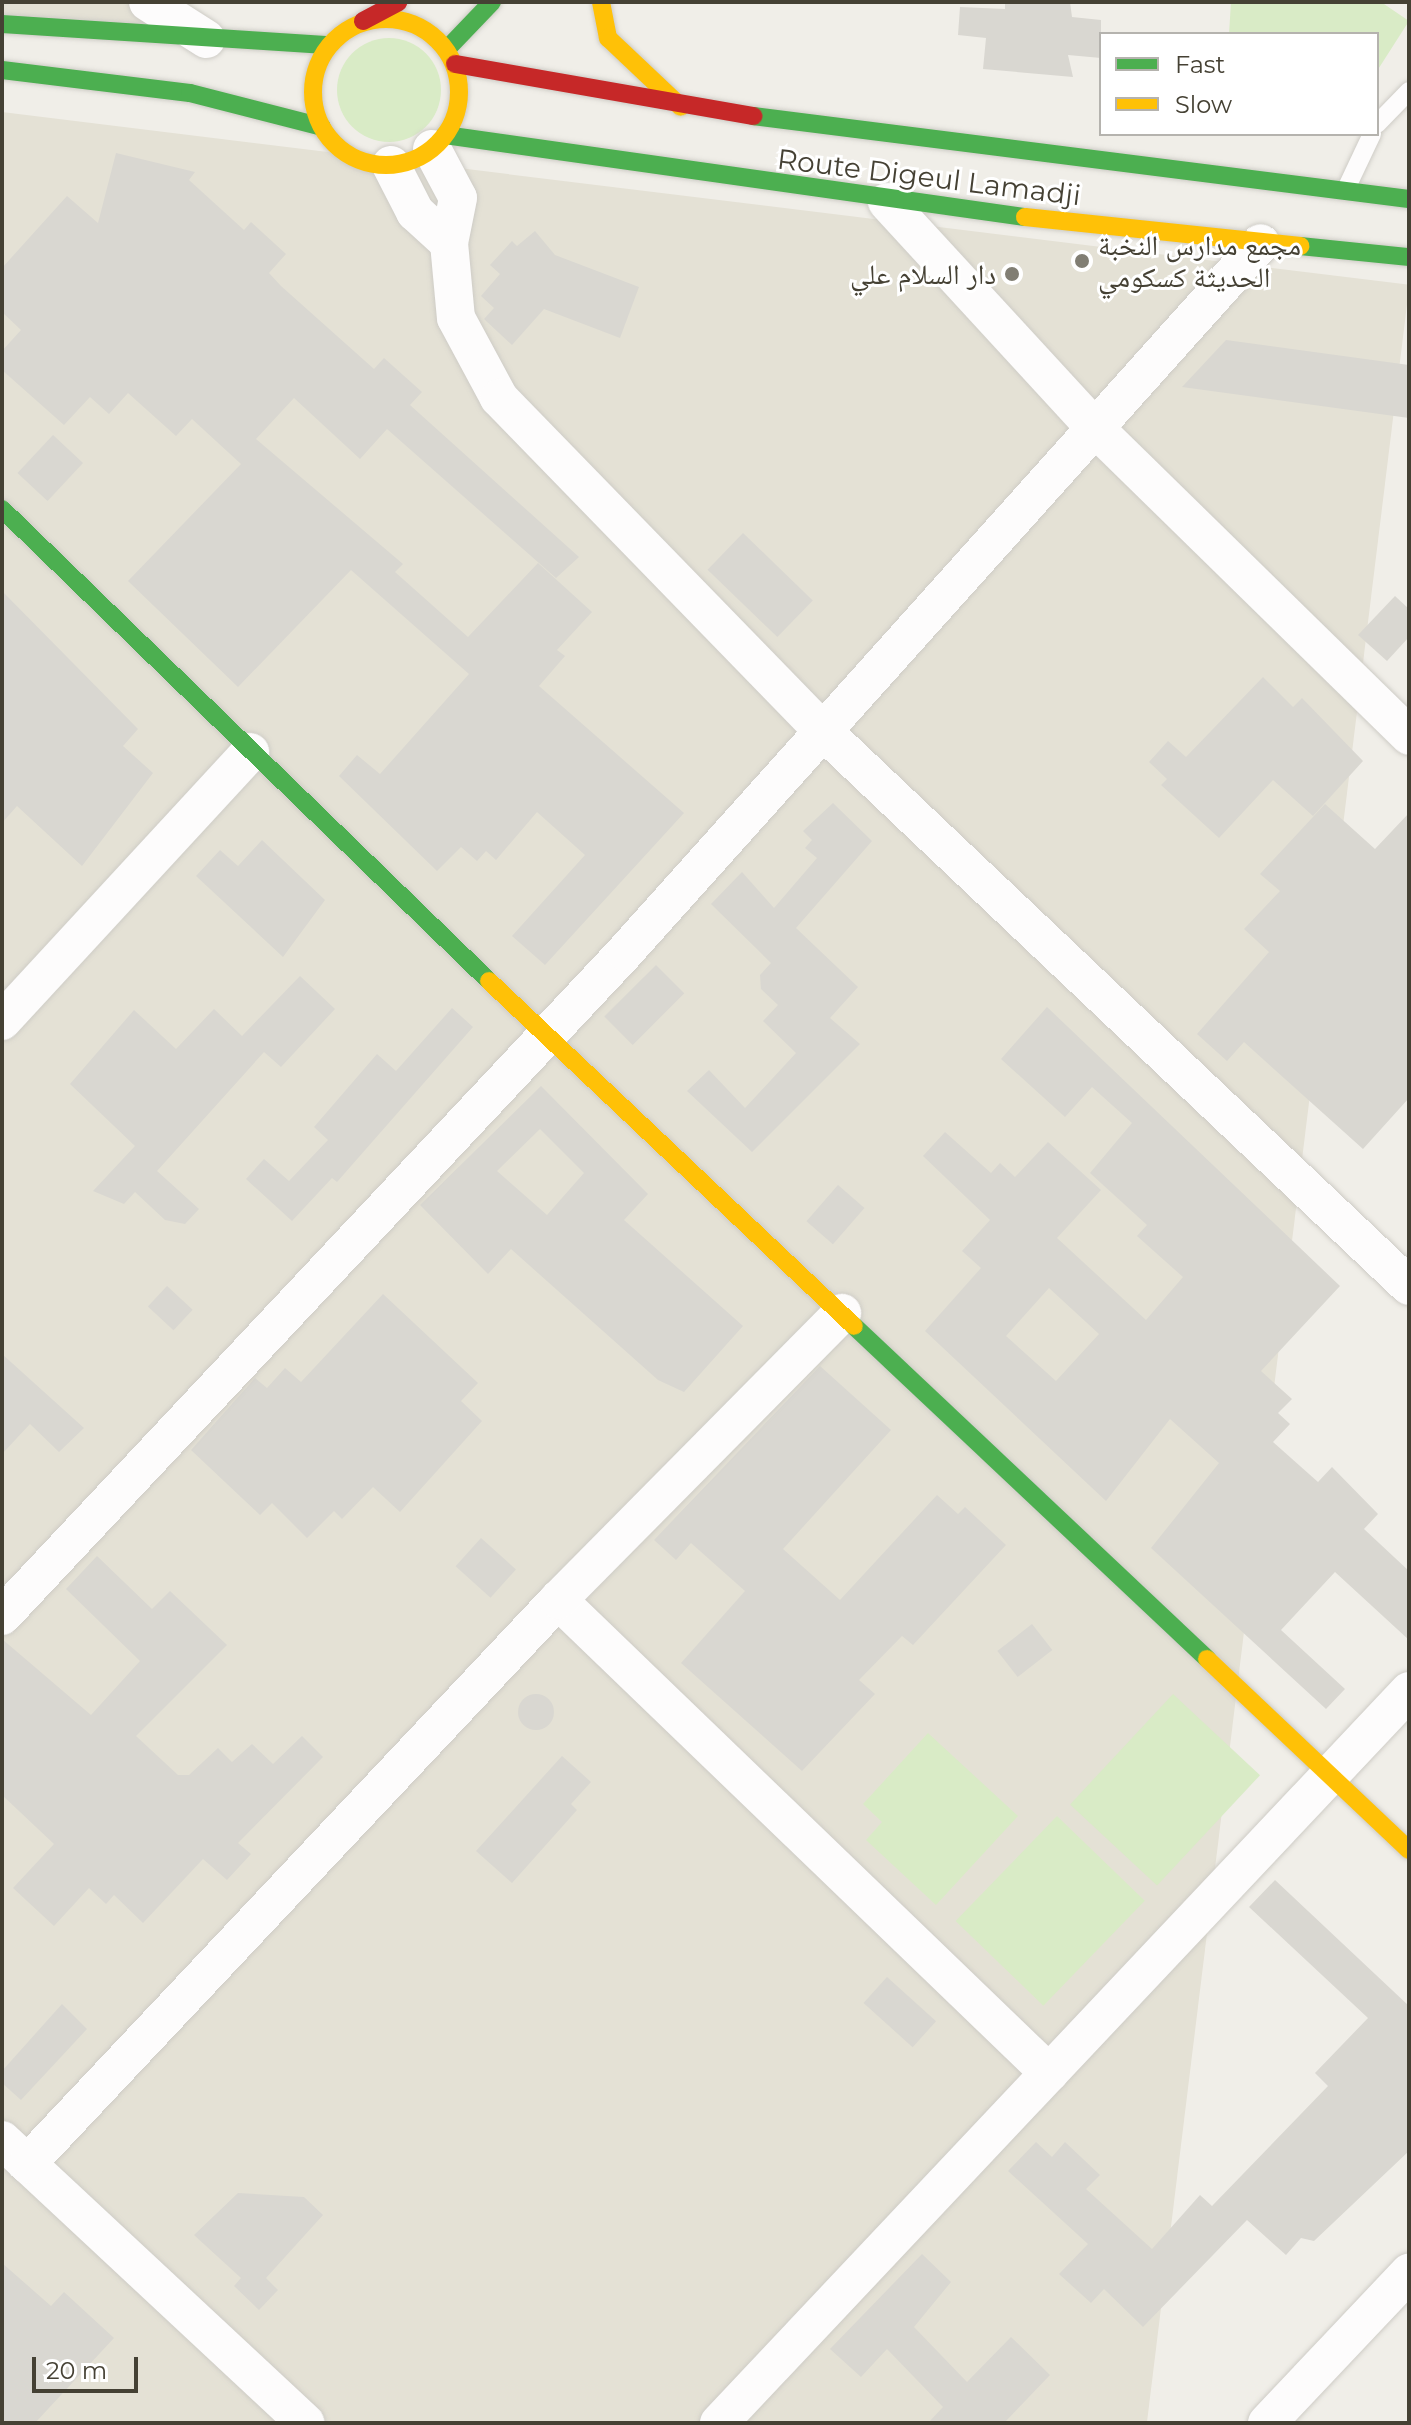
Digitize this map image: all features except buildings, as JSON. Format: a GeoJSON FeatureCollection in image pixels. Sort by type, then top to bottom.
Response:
{"type":"FeatureCollection","features":[{"type":"Feature","properties":{"kind":"main road"},"geometry":{"type":"LineString","coordinates":[[322,127],[312,85],[329,45],[398,2]]}},
{"type":"Feature","properties":{"kind":"main road"},"geometry":{"type":"LineString","coordinates":[[451,57],[492,2]]}},
{"type":"Feature","properties":{"kind":"main road"},"geometry":{"type":"LineString","coordinates":[[601,2],[608,38],[632,68],[681,107]]}},
{"type":"Feature","properties":{"kind":"main road"},"geometry":{"type":"LineString","coordinates":[[2,70],[190,93],[322,127],[351,156],[391,165],[438,142],[459,101],[451,57],[416,24],[363,21]]}},
{"type":"Feature","properties":{"kind":"main road"},"geometry":{"type":"LineString","coordinates":[[2,24],[211,43],[329,45]]}},
{"type":"Feature","properties":{"kind":"main road","name":"Route Digeul Lamadji"},"geometry":{"type":"LineString","coordinates":[[451,57],[681,107],[1409,199]]}},
{"type":"Feature","properties":{"kind":"main road","name":"Route Digeul Lamadji"},"geometry":{"type":"LineString","coordinates":[[438,142],[887,202],[1409,257]]}},
{"type":"Feature","properties":{"kind":"main road"},"geometry":{"type":"LineString","coordinates":[[2,509],[545,1035],[842,1313],[1326,1779],[1409,1850]]}},
{"type":"Feature","properties":{"kind":"street"},"geometry":{"type":"LineString","coordinates":[[148,2],[211,43]]}},
{"type":"Feature","properties":{"kind":"street"},"geometry":{"type":"LineString","coordinates":[[438,142],[458,198],[449,243],[456,318],[499,398],[823,731],[1409,1286]]}},
{"type":"Feature","properties":{"kind":"street"},"geometry":{"type":"LineString","coordinates":[[391,165],[415,212],[449,243]]}},
{"type":"Feature","properties":{"kind":"street"},"geometry":{"type":"LineString","coordinates":[[887,202],[1097,430],[1409,736]]}},
{"type":"Feature","properties":{"kind":"street"},"geometry":{"type":"LineString","coordinates":[[2,1616],[545,1035],[1097,430],[1261,243]]}},
{"type":"Feature","properties":{"kind":"street"},"geometry":{"type":"LineString","coordinates":[[2,1021],[250,752]]}},
{"type":"Feature","properties":{"kind":"street"},"geometry":{"type":"LineString","coordinates":[[305,2423],[14,2152],[842,1313]]}},
{"type":"Feature","properties":{"kind":"street"},"geometry":{"type":"LineString","coordinates":[[558,1600],[1049,2073]]}},
{"type":"Feature","properties":{"kind":"street"},"geometry":{"type":"LineString","coordinates":[[719,2423],[1409,1691]]}},
{"type":"Feature","properties":{"kind":"street"},"geometry":{"type":"LineString","coordinates":[[1267,2423],[1409,2273]]}},
{"type":"Feature","properties":{"kind":"lane"},"geometry":{"type":"LineString","coordinates":[[1379,122],[1409,91]]}},
{"type":"Feature","properties":{"kind":"lane"},"geometry":{"type":"LineString","coordinates":[[1344,193],[1371,136]]}},
{"type":"Feature","properties":{"kind":"shaded area"},"geometry":{"type":"Polygon","coordinates":[[[2,2],[163,2],[138,29],[2,18],[2,2]]]}},
{"type":"Feature","properties":{"kind":"shaded area"},"geometry":{"type":"Polygon","coordinates":[[[2,112],[1409,285],[1147,2423],[2,2423],[2,112]]]}},
{"type":"Feature","properties":{"kind":"green space"},"geometry":{"type":"Polygon","coordinates":[[[1231,2],[1381,2],[1409,21],[1379,68],[1379,32],[1229,32],[1231,2]]]}},
{"type":"Feature","properties":{"kind":"green space"},"geometry":{"type":"Polygon","coordinates":[[[389,38],[409,42],[426,53],[437,70],[441,90],[437,110],[426,127],[409,138],[389,142],[369,138],[352,127],[341,110],[337,90],[341,70],[352,53],[369,42],[389,38]]]}},
{"type":"Feature","properties":{"kind":"green space"},"geometry":{"type":"Polygon","coordinates":[[[1173,1694],[1260,1775],[1157,1886],[1070,1804],[1173,1694]]]}},
{"type":"Feature","properties":{"kind":"green space"},"geometry":{"type":"Polygon","coordinates":[[[928,1733],[1018,1816],[936,1905],[866,1840],[882,1822],[863,1804],[928,1733]]]}},
{"type":"Feature","properties":{"kind":"green space"},"geometry":{"type":"Polygon","coordinates":[[[1057,1816],[1145,1901],[1043,2006],[956,1921],[1057,1816]]]}},
{"type":"Feature","properties":{"kind":"traffic: fast"},"geometry":{"type":"LineString","coordinates":[[447,49],[492,2]]}},
{"type":"Feature","properties":{"kind":"traffic: fast"},"geometry":{"type":"LineString","coordinates":[[2,24],[329,45]]}},
{"type":"Feature","properties":{"kind":"traffic: fast"},"geometry":{"type":"LineString","coordinates":[[2,70],[190,93],[322,127]]}},
{"type":"Feature","properties":{"kind":"traffic: fast"},"geometry":{"type":"LineString","coordinates":[[753,116],[1409,199]]}},
{"type":"Feature","properties":{"kind":"traffic: fast"},"geometry":{"type":"LineString","coordinates":[[445,135],[1025,217]]}},
{"type":"Feature","properties":{"kind":"traffic: fast"},"geometry":{"type":"LineString","coordinates":[[1300,246],[1409,257]]}},
{"type":"Feature","properties":{"kind":"traffic: fast"},"geometry":{"type":"LineString","coordinates":[[2,509],[489,981]]}},
{"type":"Feature","properties":{"kind":"traffic: fast"},"geometry":{"type":"LineString","coordinates":[[854,1326],[1207,1659]]}},
{"type":"Feature","properties":{"kind":"traffic: slow"},"geometry":{"type":"LineString","coordinates":[[601,2],[608,38],[681,107]]}},
{"type":"Feature","properties":{"kind":"traffic: slow"},"geometry":{"type":"LineString","coordinates":[[386,19],[414,24],[438,40],[454,64],[459,92],[454,120],[438,144],[414,160],[386,165],[358,160],[334,144],[318,120],[313,92],[318,64],[334,40],[358,24],[386,19]]}},
{"type":"Feature","properties":{"kind":"traffic: slow"},"geometry":{"type":"LineString","coordinates":[[1025,217],[1300,246]]}},
{"type":"Feature","properties":{"kind":"traffic: slow"},"geometry":{"type":"LineString","coordinates":[[489,981],[854,1326]]}},
{"type":"Feature","properties":{"kind":"traffic: slow"},"geometry":{"type":"LineString","coordinates":[[1207,1659],[1409,1850]]}},
{"type":"Feature","properties":{"kind":"traffic: jam"},"geometry":{"type":"LineString","coordinates":[[363,21],[398,2]]}},
{"type":"Feature","properties":{"kind":"traffic: jam"},"geometry":{"type":"LineString","coordinates":[[455,64],[753,116]]}},
{"type":"Feature","properties":{"kind":"place","name":"مجمع مدارس النخبة الحديثة كسكومي"},"geometry":{"type":"Point","coordinates":[1082,261]}},
{"type":"Feature","properties":{"kind":"place","name":"دار السلام علي"},"geometry":{"type":"Point","coordinates":[1012,274]}}]}
